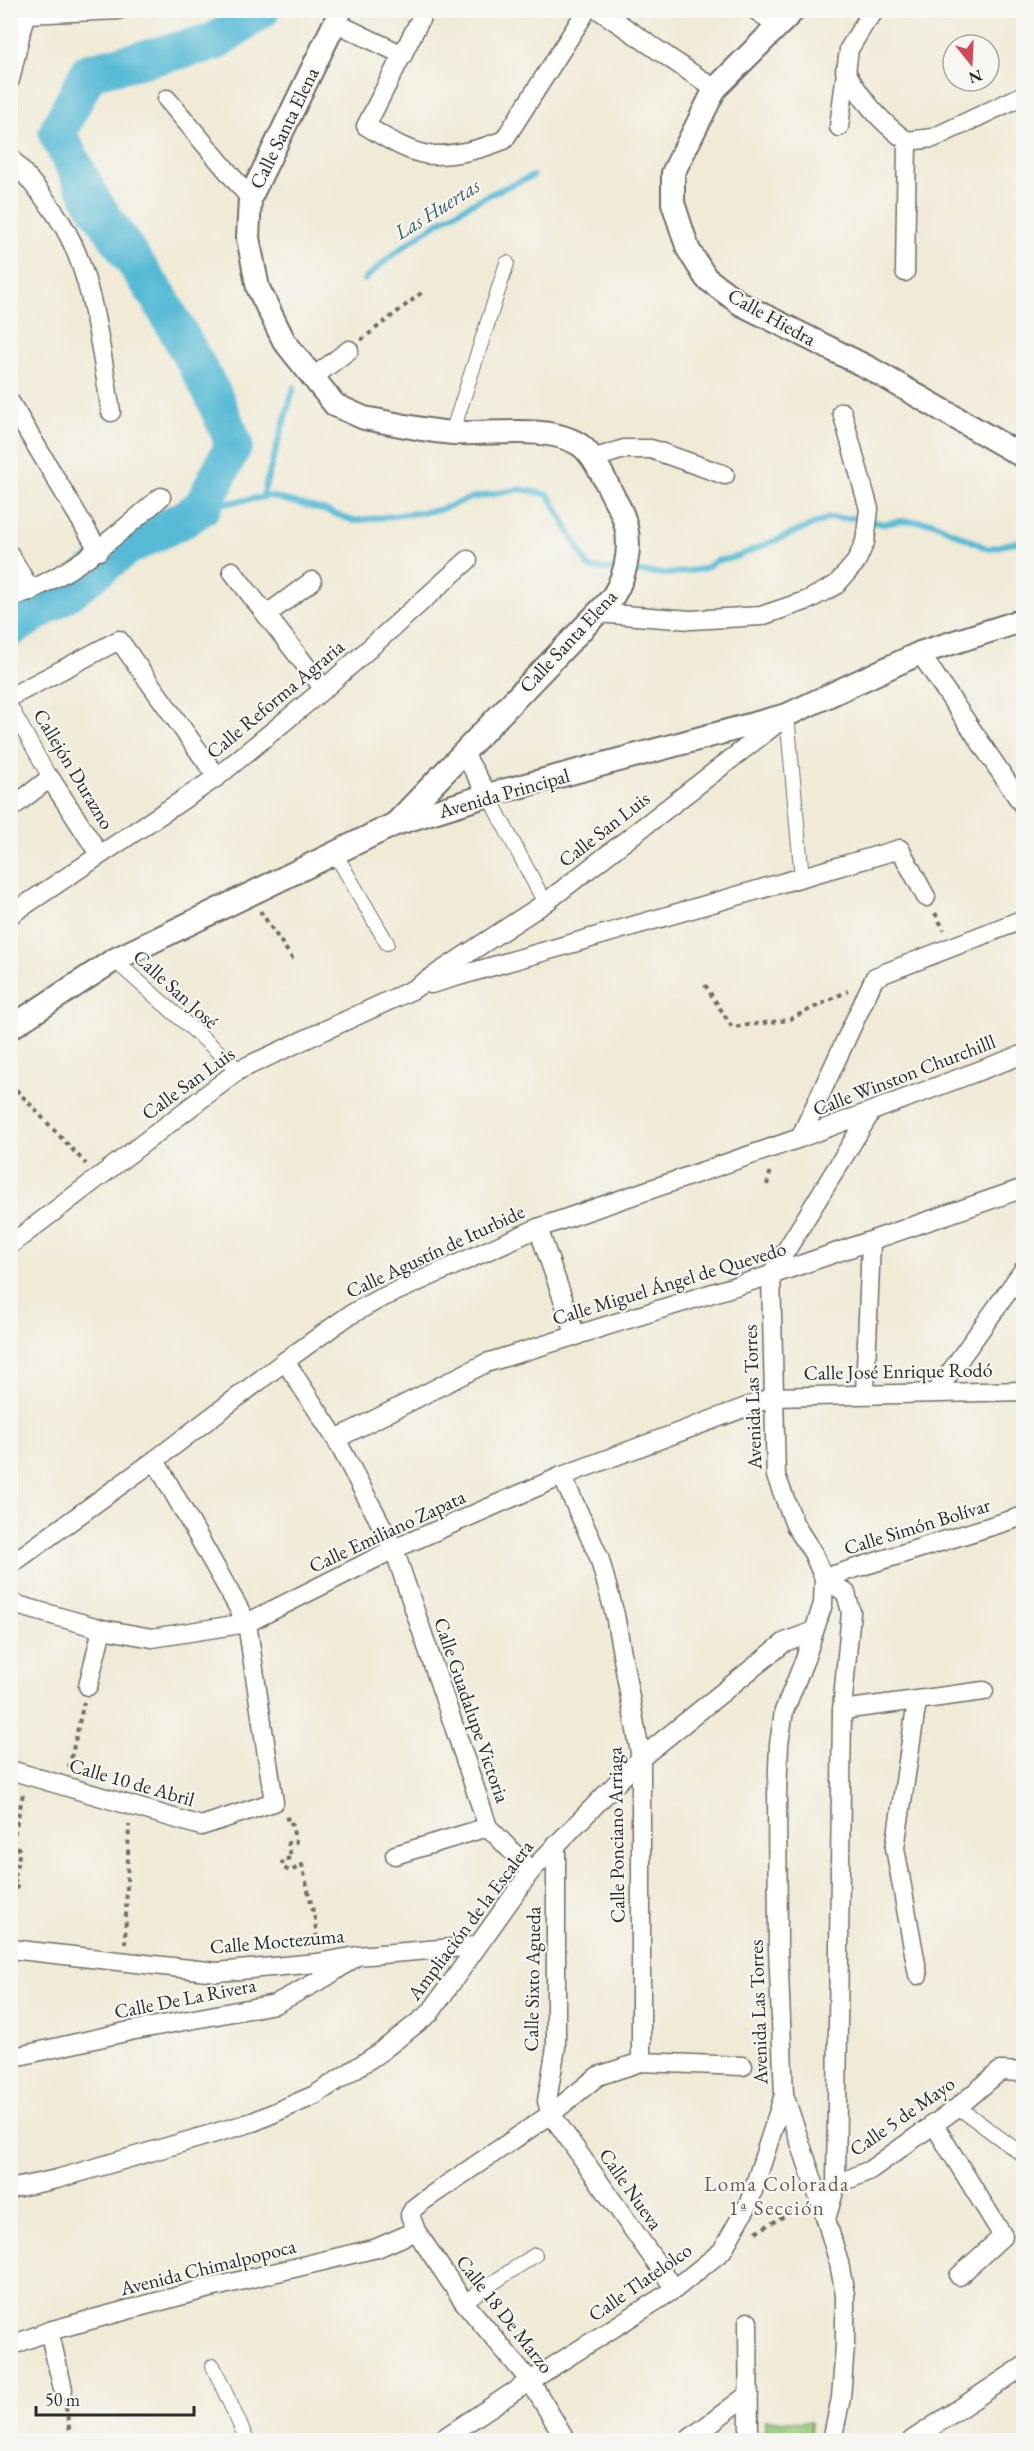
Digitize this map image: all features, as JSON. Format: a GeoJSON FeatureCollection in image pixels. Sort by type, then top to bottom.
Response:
{"type":"FeatureCollection","features":[{"type":"Feature","properties":{"kind":"street"},"geometry":{"type":"LineString","coordinates":[[10,80],[13,59],[26,12],[119,10]]}},
{"type":"Feature","properties":{"kind":"street"},"geometry":{"type":"LineString","coordinates":[[425,10],[366,126],[398,145],[434,155],[487,147],[504,140],[587,10]]}},
{"type":"Feature","properties":{"kind":"street"},"geometry":{"type":"LineString","coordinates":[[599,10],[716,89]]}},
{"type":"Feature","properties":{"kind":"street"},"geometry":{"type":"LineString","coordinates":[[755,10],[786,18]]}},
{"type":"Feature","properties":{"kind":"street"},"geometry":{"type":"LineString","coordinates":[[839,127],[849,49],[866,21],[876,10]]}},
{"type":"Feature","properties":{"kind":"street"},"geometry":{"type":"LineString","coordinates":[[339,16],[403,55]]}},
{"type":"Feature","properties":{"kind":"street","name":"Calle Santa Elena"},"geometry":{"type":"LineString","coordinates":[[339,16],[250,198],[248,238],[258,288],[284,341],[335,405],[364,418],[452,433],[550,435],[580,446],[592,459],[623,516],[629,549],[619,587],[612,598],[395,825]]}},
{"type":"Feature","properties":{"kind":"street","name":"Calle Hiedra"},"geometry":{"type":"LineString","coordinates":[[786,18],[716,89],[673,173],[673,203],[688,249],[706,278],[741,304],[871,369],[1023,457]]}},
{"type":"Feature","properties":{"kind":"street"},"geometry":{"type":"LineString","coordinates":[[845,70],[859,96],[888,129],[907,141],[933,138],[1022,99]]}},
{"type":"Feature","properties":{"kind":"street"},"geometry":{"type":"LineString","coordinates":[[166,99],[250,198]]}},
{"type":"Feature","properties":{"kind":"street"},"geometry":{"type":"LineString","coordinates":[[905,272],[907,141]]}},
{"type":"Feature","properties":{"kind":"street"},"geometry":{"type":"LineString","coordinates":[[10,158],[60,220],[76,253],[92,304],[111,412]]}},
{"type":"Feature","properties":{"kind":"street"},"geometry":{"type":"LineString","coordinates":[[452,433],[507,263]]}},
{"type":"Feature","properties":{"kind":"street"},"geometry":{"type":"LineString","coordinates":[[312,378],[349,350]]}},
{"type":"Feature","properties":{"kind":"street"},"geometry":{"type":"LineString","coordinates":[[10,402],[99,551]]}},
{"type":"Feature","properties":{"kind":"street"},"geometry":{"type":"LineString","coordinates":[[596,613],[691,620],[761,615],[808,600],[836,585],[856,562],[865,542],[869,509],[842,412]]}},
{"type":"Feature","properties":{"kind":"street"},"geometry":{"type":"LineString","coordinates":[[592,459],[624,449],[651,449],[725,475]]}},
{"type":"Feature","properties":{"kind":"street"},"geometry":{"type":"LineString","coordinates":[[10,598],[31,591],[99,551],[161,497]]}},
{"type":"Feature","properties":{"kind":"street"},"geometry":{"type":"LineString","coordinates":[[10,555],[31,591]]}},
{"type":"Feature","properties":{"kind":"street","name":"Calle Reforma Agraria"},"geometry":{"type":"LineString","coordinates":[[10,915],[217,777],[324,689],[468,560]]}},
{"type":"Feature","properties":{"kind":"street"},"geometry":{"type":"LineString","coordinates":[[232,571],[324,689]]}},
{"type":"Feature","properties":{"kind":"street"},"geometry":{"type":"LineString","coordinates":[[266,615],[312,581]]}},
{"type":"Feature","properties":{"kind":"street","name":"Avenida Principal"},"geometry":{"type":"LineString","coordinates":[[10,1028],[114,960],[395,825],[488,795],[788,715],[920,653],[1023,620]]}},
{"type":"Feature","properties":{"kind":"street"},"geometry":{"type":"LineString","coordinates":[[10,697],[119,640],[217,777]]}},
{"type":"Feature","properties":{"kind":"street"},"geometry":{"type":"LineString","coordinates":[[920,653],[1023,807]]}},
{"type":"Feature","properties":{"kind":"street","name":"Callejón Durazno"},"geometry":{"type":"LineString","coordinates":[[10,706],[50,778],[99,854]]}},
{"type":"Feature","properties":{"kind":"street"},"geometry":{"type":"LineString","coordinates":[[788,715],[802,878]]}},
{"type":"Feature","properties":{"kind":"street","name":"Calle San Luis"},"geometry":{"type":"LineString","coordinates":[[10,1245],[239,1070],[412,990],[544,903],[788,715]]}},
{"type":"Feature","properties":{"kind":"street"},"geometry":{"type":"LineString","coordinates":[[463,753],[488,795],[544,903]]}},
{"type":"Feature","properties":{"kind":"street"},"geometry":{"type":"LineString","coordinates":[[10,809],[50,778]]}},
{"type":"Feature","properties":{"kind":"street","name":"Calle San Luis"},"geometry":{"type":"LineString","coordinates":[[412,990],[900,849],[926,897]]}},
{"type":"Feature","properties":{"kind":"street"},"geometry":{"type":"LineString","coordinates":[[336,855],[387,943]]}},
{"type":"Feature","properties":{"kind":"street"},"geometry":{"type":"LineString","coordinates":[[800,1138],[875,977],[1023,919]]}},
{"type":"Feature","properties":{"kind":"street","name":"Calle San José"},"geometry":{"type":"LineString","coordinates":[[114,960],[239,1070]]}},
{"type":"Feature","properties":{"kind":"street","name":"Calle Winston Churchilll"},"geometry":{"type":"LineString","coordinates":[[800,1138],[1023,1054]]}},
{"type":"Feature","properties":{"kind":"street"},"geometry":{"type":"LineString","coordinates":[[771,1275],[872,1112]]}},
{"type":"Feature","properties":{"kind":"street","name":"Calle Agustín de Iturbide"},"geometry":{"type":"LineString","coordinates":[[10,1564],[155,1460],[285,1361],[348,1316],[377,1300],[538,1228],[800,1138]]}},
{"type":"Feature","properties":{"kind":"street","name":"Calle Miguel Ángel de Quevedo"},"geometry":{"type":"LineString","coordinates":[[336,1438],[486,1363],[771,1275],[1023,1188]]}},
{"type":"Feature","properties":{"kind":"street"},"geometry":{"type":"LineString","coordinates":[[538,1228],[576,1336]]}},
{"type":"Feature","properties":{"kind":"street"},"geometry":{"type":"LineString","coordinates":[[865,1393],[871,1242]]}},
{"type":"Feature","properties":{"kind":"street"},"geometry":{"type":"LineString","coordinates":[[936,1392],[1023,1269]]}},
{"type":"Feature","properties":{"kind":"street","name":"Avenida Las Torres"},"geometry":{"type":"LineString","coordinates":[[771,1275],[776,1476],[795,1525],[813,1553],[824,1578],[823,1604],[784,1711],[779,1744],[778,1947],[784,2094],[826,2219],[839,2263],[845,2295],[845,2346],[841,2398],[832,2440]]}},
{"type":"Feature","properties":{"kind":"street","name":"Calle Guadalupe Victoria"},"geometry":{"type":"LineString","coordinates":[[285,1361],[336,1438],[394,1549],[488,1827],[531,1871]]}},
{"type":"Feature","properties":{"kind":"street","name":"Calle José Enrique Rodó"},"geometry":{"type":"LineString","coordinates":[[773,1397],[1023,1391]]}},
{"type":"Feature","properties":{"kind":"street","name":"Calle Emiliano Zapata"},"geometry":{"type":"LineString","coordinates":[[10,1603],[102,1629],[152,1638],[247,1623],[394,1549],[562,1476],[773,1397]]}},
{"type":"Feature","properties":{"kind":"street"},"geometry":{"type":"LineString","coordinates":[[155,1460],[247,1623]]}},
{"type":"Feature","properties":{"kind":"street","name":"Calle Ponciano Arriaga"},"geometry":{"type":"LineString","coordinates":[[562,1476],[599,1557],[615,1615],[640,1758],[641,2062]]}},
{"type":"Feature","properties":{"kind":"street","name":"Calle Simón Bolívar"},"geometry":{"type":"LineString","coordinates":[[824,1578],[1023,1516]]}},
{"type":"Feature","properties":{"kind":"street","name":"Avenida Las Torres"},"geometry":{"type":"LineString","coordinates":[[824,1578],[846,1593],[851,1612],[842,1710],[836,2185]]}},
{"type":"Feature","properties":{"kind":"street","name":"Calle 10 de Abril"},"geometry":{"type":"LineString","coordinates":[[19,1773],[201,1826],[274,1802],[247,1623]]}},
{"type":"Feature","properties":{"kind":"street"},"geometry":{"type":"LineString","coordinates":[[88,1686],[102,1629]]}},
{"type":"Feature","properties":{"kind":"street","name":"Ampliación de la Escalera"},"geometry":{"type":"LineString","coordinates":[[10,2189],[57,2179],[253,2122],[315,2095],[380,2053],[430,2013],[531,1871],[640,1758],[785,1642],[814,1631]]}},
{"type":"Feature","properties":{"kind":"street"},"geometry":{"type":"LineString","coordinates":[[842,1710],[984,1691]]}},
{"type":"Feature","properties":{"kind":"street"},"geometry":{"type":"LineString","coordinates":[[917,1701],[895,1848],[918,1975]]}},
{"type":"Feature","properties":{"kind":"street"},"geometry":{"type":"LineString","coordinates":[[395,1855],[488,1827]]}},
{"type":"Feature","properties":{"kind":"street","name":"Calle Sixto Agueda"},"geometry":{"type":"LineString","coordinates":[[551,2114],[547,2101],[549,2078],[556,2047],[556,1844]]}},
{"type":"Feature","properties":{"kind":"street","name":"Calle Moctezuma"},"geometry":{"type":"LineString","coordinates":[[10,1949],[217,1972],[317,1963],[357,1956],[476,1946]]}},
{"type":"Feature","properties":{"kind":"street","name":"Calle De La Rivera"},"geometry":{"type":"LineString","coordinates":[[10,2058],[130,2031],[275,2004],[326,1977],[357,1956]]}},
{"type":"Feature","properties":{"kind":"street","name":"Avenida Chimalpopoca"},"geometry":{"type":"LineString","coordinates":[[10,2346],[49,2331],[198,2291],[377,2248],[413,2223],[414,2208],[551,2114],[598,2076],[641,2062],[743,2066]]}},
{"type":"Feature","properties":{"kind":"street","name":"Calle 5 de Mayo"},"geometry":{"type":"LineString","coordinates":[[836,2185],[870,2170],[958,2107],[1000,2071],[1023,2072]]}},
{"type":"Feature","properties":{"kind":"street","name":"Calle Tlatelolco"},"geometry":{"type":"LineString","coordinates":[[441,2440],[530,2380],[675,2289],[722,2251],[749,2203],[784,2094]]}},
{"type":"Feature","properties":{"kind":"street"},"geometry":{"type":"LineString","coordinates":[[958,2107],[1023,2156]]}},
{"type":"Feature","properties":{"kind":"street","name":"Calle Nueva"},"geometry":{"type":"LineString","coordinates":[[551,2114],[675,2289]]}},
{"type":"Feature","properties":{"kind":"street"},"geometry":{"type":"LineString","coordinates":[[933,2123],[1003,2236],[959,2277]]}},
{"type":"Feature","properties":{"kind":"street"},"geometry":{"type":"LineString","coordinates":[[826,2219],[836,2185]]}},
{"type":"Feature","properties":{"kind":"street","name":"Calle 18 De Marzo"},"geometry":{"type":"LineString","coordinates":[[413,2223],[464,2302],[530,2380],[566,2440]]}},
{"type":"Feature","properties":{"kind":"street"},"geometry":{"type":"LineString","coordinates":[[464,2302],[535,2255]]}},
{"type":"Feature","properties":{"kind":"street"},"geometry":{"type":"LineString","coordinates":[[748,2322],[749,2440]]}},
{"type":"Feature","properties":{"kind":"street"},"geometry":{"type":"LineString","coordinates":[[49,2331],[63,2388]]}},
{"type":"Feature","properties":{"kind":"street"},"geometry":{"type":"LineString","coordinates":[[213,2366],[246,2440]]}},
{"type":"Feature","properties":{"kind":"street"},"geometry":{"type":"LineString","coordinates":[[912,2440],[1023,2366]]}},
{"type":"Feature","properties":{"kind":"street"},"geometry":{"type":"LineString","coordinates":[[688,2440],[749,2394]]}},
{"type":"Feature","properties":{"kind":"path"},"geometry":{"type":"LineString","coordinates":[[349,350],[424,291]]}},
{"type":"Feature","properties":{"kind":"path"},"geometry":{"type":"LineString","coordinates":[[249,896],[294,961]]}},
{"type":"Feature","properties":{"kind":"path"},"geometry":{"type":"LineString","coordinates":[[926,897],[954,946]]}},
{"type":"Feature","properties":{"kind":"path"},"geometry":{"type":"LineString","coordinates":[[705,985],[732,1027],[788,1020],[875,977]]}},
{"type":"Feature","properties":{"kind":"path"},"geometry":{"type":"LineString","coordinates":[[10,1083],[99,1178]]}},
{"type":"Feature","properties":{"kind":"path"},"geometry":{"type":"LineString","coordinates":[[68,1768],[88,1686]]}},
{"type":"Feature","properties":{"kind":"path"},"geometry":{"type":"LineString","coordinates":[[10,1916],[18,1882],[13,1881],[20,1851],[13,1840],[19,1773]]}},
{"type":"Feature","properties":{"kind":"path"},"geometry":{"type":"LineString","coordinates":[[124,1962],[130,1805]]}},
{"type":"Feature","properties":{"kind":"path"},"geometry":{"type":"LineString","coordinates":[[254,1809],[278,1820],[290,1818],[296,1842],[288,1844],[291,1858],[282,1860],[283,1868],[291,1871],[302,1865],[315,1919],[317,1940],[331,1945]]}},
{"type":"Feature","properties":{"kind":"path"},"geometry":{"type":"LineString","coordinates":[[751,2235],[818,2197]]}},
{"type":"Feature","properties":{"kind":"path"},"geometry":{"type":"LineString","coordinates":[[63,2388],[71,2440]]}},
{"type":"Feature","properties":{"kind":"green space"},"geometry":{"type":"Polygon","coordinates":[[[765,2420],[811,2422],[810,2440],[764,2440],[765,2420]]]}},
{"type":"Feature","properties":{"kind":"waterway"},"geometry":{"type":"LineString","coordinates":[[10,629],[71,590],[127,547],[184,519],[202,507],[234,444],[213,395],[160,299],[93,202],[57,133],[89,72],[214,42],[261,10]]}},
{"type":"Feature","properties":{"kind":"waterway","name":"Las Huertas"},"geometry":{"type":"LineString","coordinates":[[364,280],[402,248],[443,220],[487,196],[533,176]]}},
{"type":"Feature","properties":{"kind":"waterway","name":"Las Huertas"},"geometry":{"type":"LineString","coordinates":[[262,498],[294,387]]}},
{"type":"Feature","properties":{"kind":"waterway"},"geometry":{"type":"LineString","coordinates":[[202,507],[270,496],[354,521],[439,510],[471,498],[521,489],[549,495],[589,568],[619,570]]}},
{"type":"Feature","properties":{"kind":"waterway"},"geometry":{"type":"LineString","coordinates":[[630,571],[667,574],[703,569],[716,561],[736,557],[829,518],[857,518],[883,524],[900,521],[932,522],[988,549],[1024,540]]}},
{"type":"Feature","properties":{"kind":"district","name":"Loma Colorada 1ª Sección"},"geometry":{"type":"Point","coordinates":[777,2196]}}]}
